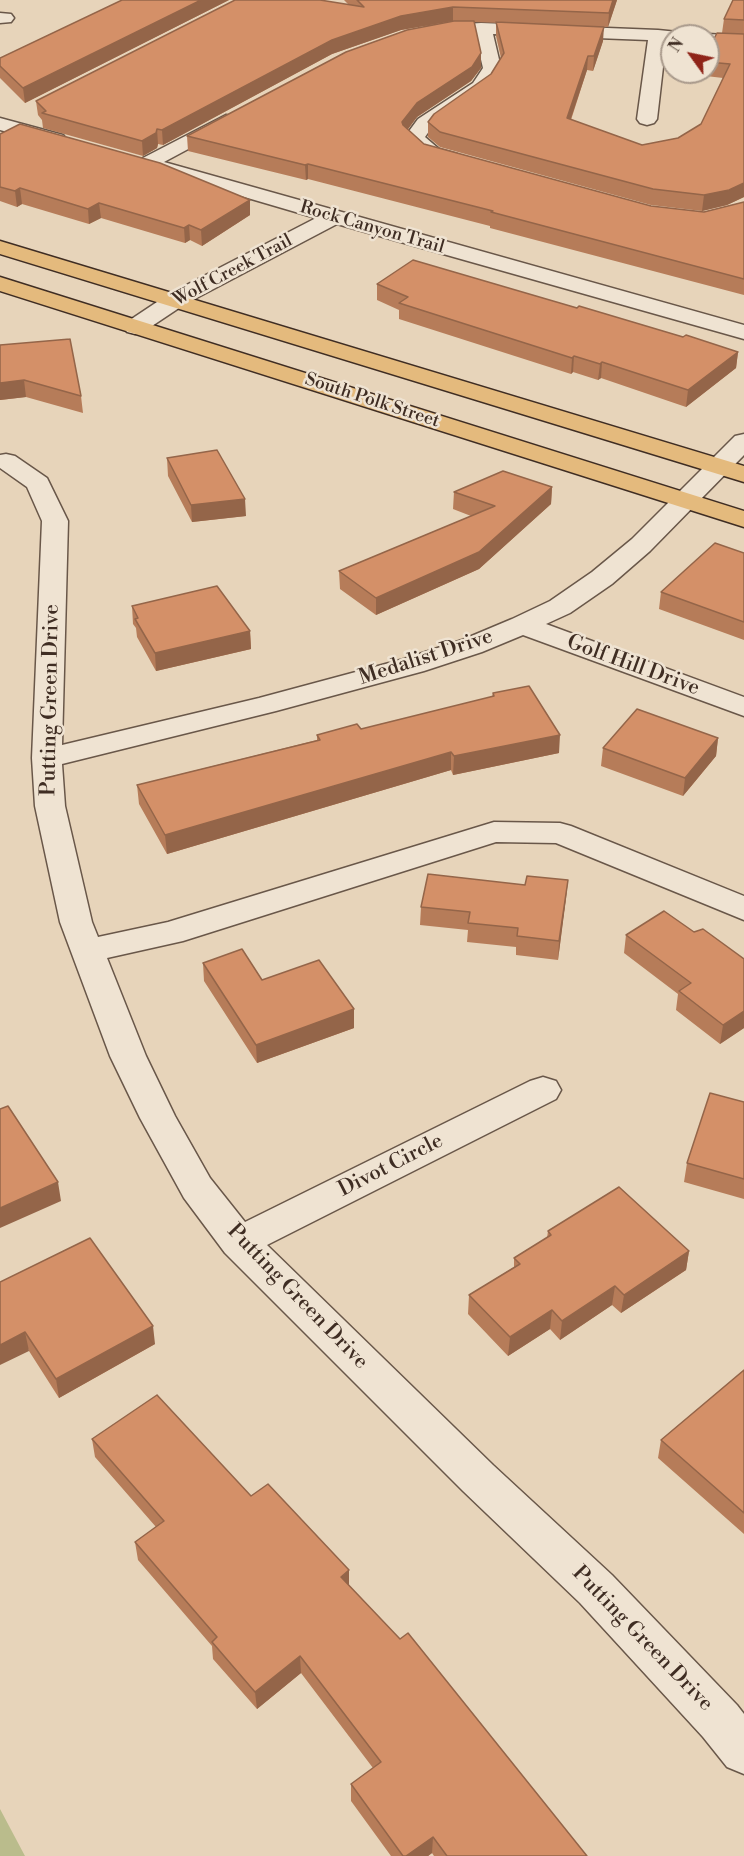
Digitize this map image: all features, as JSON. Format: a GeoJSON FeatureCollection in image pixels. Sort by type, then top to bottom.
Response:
{"type":"FeatureCollection","features":[{"type":"Feature","properties":{"kind":"main road","name":"South Polk Street"},"geometry":{"type":"LineString","coordinates":[[0,247],[731,471]]}},
{"type":"Feature","properties":{"kind":"main road","name":"South Polk Street"},"geometry":{"type":"LineString","coordinates":[[0,284],[744,519]]}},
{"type":"Feature","properties":{"kind":"street"},"geometry":{"type":"LineString","coordinates":[[417,34],[453,28],[483,28],[660,36]]}},
{"type":"Feature","properties":{"kind":"street"},"geometry":{"type":"LineString","coordinates":[[466,163],[432,153],[414,138],[426,123],[480,87],[492,68],[483,28]]}},
{"type":"Feature","properties":{"kind":"street"},"geometry":{"type":"LineString","coordinates":[[720,40],[744,41]]}},
{"type":"Feature","properties":{"kind":"street"},"geometry":{"type":"LineString","coordinates":[[647,119],[660,59]]}},
{"type":"Feature","properties":{"kind":"street"},"geometry":{"type":"LineString","coordinates":[[1,124],[23,113]]}},
{"type":"Feature","properties":{"kind":"street"},"geometry":{"type":"LineString","coordinates":[[146,164],[238,115]]}},
{"type":"Feature","properties":{"kind":"street"},"geometry":{"type":"LineString","coordinates":[[1,124],[80,146]]}},
{"type":"Feature","properties":{"kind":"street","name":"Rock Canyon Trail"},"geometry":{"type":"LineString","coordinates":[[124,158],[744,332]]}},
{"type":"Feature","properties":{"kind":"street","name":"Wolf Creek Trail"},"geometry":{"type":"LineString","coordinates":[[135,327],[177,300],[334,217]]}},
{"type":"Feature","properties":{"kind":"street","name":"Medalist Drive"},"geometry":{"type":"LineString","coordinates":[[47,758],[266,705],[414,665],[472,646],[522,625],[560,607],[602,578],[641,545],[684,500],[731,471],[744,441]]}},
{"type":"Feature","properties":{"kind":"street","name":"Putting Green Drive"},"geometry":{"type":"LineString","coordinates":[[6,461],[38,483],[55,521],[47,758],[50,806],[76,922],[128,1056],[158,1118],[197,1188],[239,1242],[478,1478],[596,1589],[720,1721],[744,1751]]}},
{"type":"Feature","properties":{"kind":"street","name":"Golf Hill Drive"},"geometry":{"type":"LineString","coordinates":[[522,625],[744,707]]}},
{"type":"Feature","properties":{"kind":"street"},"geometry":{"type":"LineString","coordinates":[[87,951],[171,933],[494,832],[560,833],[744,909]]}},
{"type":"Feature","properties":{"kind":"street","name":"Divot Circle"},"geometry":{"type":"LineString","coordinates":[[239,1242],[543,1090]]}},
{"type":"Feature","properties":{"kind":"green space"},"geometry":{"type":"Polygon","coordinates":[[[0,1809],[25,1856],[0,1856],[0,1809]]]}},
{"type":"Feature","properties":{"kind":"building"},"geometry":{"type":"Polygon","coordinates":[[[122,0],[201,0],[23,88],[0,66],[0,58],[122,0]]]}},
{"type":"Feature","properties":{"kind":"building"},"geometry":{"type":"Polygon","coordinates":[[[235,0],[320,0],[364,7],[357,0],[613,0],[609,13],[453,7],[401,16],[332,40],[162,130],[157,129],[156,133],[142,141],[42,113],[46,111],[36,101],[235,0]]]}},
{"type":"Feature","properties":{"kind":"building"},"geometry":{"type":"Polygon","coordinates":[[[733,0],[744,0],[744,20],[724,19],[733,0]]]}},
{"type":"Feature","properties":{"kind":"building"},"geometry":{"type":"Polygon","coordinates":[[[454,21],[474,21],[481,53],[472,67],[417,103],[402,122],[424,144],[651,206],[704,212],[744,202],[744,279],[491,212],[493,211],[187,136],[346,52],[407,30],[454,21]]]}},
{"type":"Feature","properties":{"kind":"building"},"geometry":{"type":"Polygon","coordinates":[[[496,22],[604,27],[594,56],[588,56],[567,118],[642,145],[678,138],[701,124],[730,64],[720,63],[720,33],[744,34],[744,183],[729,190],[704,195],[653,189],[440,132],[428,122],[434,114],[491,74],[504,53],[496,22]]]}},
{"type":"Feature","properties":{"kind":"building"},"geometry":{"type":"Polygon","coordinates":[[[20,124],[160,163],[250,200],[201,230],[189,225],[184,228],[99,203],[88,209],[20,188],[15,191],[0,187],[0,134],[20,124]]]}},
{"type":"Feature","properties":{"kind":"building"},"geometry":{"type":"Polygon","coordinates":[[[413,260],[577,308],[579,306],[683,337],[686,335],[738,352],[688,390],[602,362],[600,364],[574,356],[572,358],[399,303],[408,297],[377,284],[413,260]]]}},
{"type":"Feature","properties":{"kind":"building"},"geometry":{"type":"Polygon","coordinates":[[[70,339],[81,396],[24,380],[0,383],[0,345],[70,339]]]}},
{"type":"Feature","properties":{"kind":"building"},"geometry":{"type":"Polygon","coordinates":[[[217,450],[245,499],[191,505],[167,458],[217,450]]]}},
{"type":"Feature","properties":{"kind":"building"},"geometry":{"type":"Polygon","coordinates":[[[503,471],[552,487],[479,552],[376,598],[339,571],[495,506],[454,492],[503,471]]]}},
{"type":"Feature","properties":{"kind":"building"},"geometry":{"type":"Polygon","coordinates":[[[715,543],[744,553],[744,622],[661,592],[715,543]]]}},
{"type":"Feature","properties":{"kind":"building"},"geometry":{"type":"Polygon","coordinates":[[[217,586],[250,631],[155,653],[135,619],[138,618],[132,606],[217,586]]]}},
{"type":"Feature","properties":{"kind":"building"},"geometry":{"type":"Polygon","coordinates":[[[529,686],[560,735],[454,756],[451,752],[165,835],[137,785],[320,740],[317,735],[357,724],[361,729],[494,696],[493,693],[529,686]]]}},
{"type":"Feature","properties":{"kind":"building"},"geometry":{"type":"Polygon","coordinates":[[[637,709],[718,738],[685,778],[603,748],[637,709]]]}},
{"type":"Feature","properties":{"kind":"building"},"geometry":{"type":"Polygon","coordinates":[[[428,874],[525,885],[527,876],[568,880],[559,941],[517,936],[518,928],[468,923],[470,912],[421,907],[428,874]]]}},
{"type":"Feature","properties":{"kind":"building"},"geometry":{"type":"Polygon","coordinates":[[[664,911],[694,932],[703,929],[744,959],[744,1011],[723,1025],[679,991],[691,983],[626,935],[664,911]]]}},
{"type":"Feature","properties":{"kind":"building"},"geometry":{"type":"Polygon","coordinates":[[[242,949],[262,980],[319,960],[354,1009],[256,1045],[203,963],[242,949]]]}},
{"type":"Feature","properties":{"kind":"building"},"geometry":{"type":"Polygon","coordinates":[[[710,1093],[744,1102],[744,1179],[687,1163],[710,1093]]]}},
{"type":"Feature","properties":{"kind":"building"},"geometry":{"type":"Polygon","coordinates":[[[8,1106],[58,1182],[0,1208],[0,1109],[8,1106]]]}},
{"type":"Feature","properties":{"kind":"building"},"geometry":{"type":"Polygon","coordinates":[[[619,1187],[689,1251],[624,1295],[615,1286],[562,1321],[552,1310],[510,1337],[469,1295],[520,1264],[514,1258],[551,1235],[548,1231],[619,1187]]]}},
{"type":"Feature","properties":{"kind":"building"},"geometry":{"type":"Polygon","coordinates":[[[90,1238],[153,1326],[56,1379],[25,1332],[0,1345],[0,1282],[90,1238]]]}},
{"type":"Feature","properties":{"kind":"building"},"geometry":{"type":"Polygon","coordinates":[[[744,1370],[744,1513],[661,1440],[744,1370]]]}},
{"type":"Feature","properties":{"kind":"building"},"geometry":{"type":"Polygon","coordinates":[[[157,1395],[251,1496],[268,1484],[349,1570],[341,1577],[400,1639],[408,1633],[587,1856],[447,1856],[433,1837],[403,1856],[351,1784],[381,1762],[300,1656],[255,1692],[212,1642],[217,1637],[135,1542],[164,1521],[92,1439],[157,1395]]]}}]}
